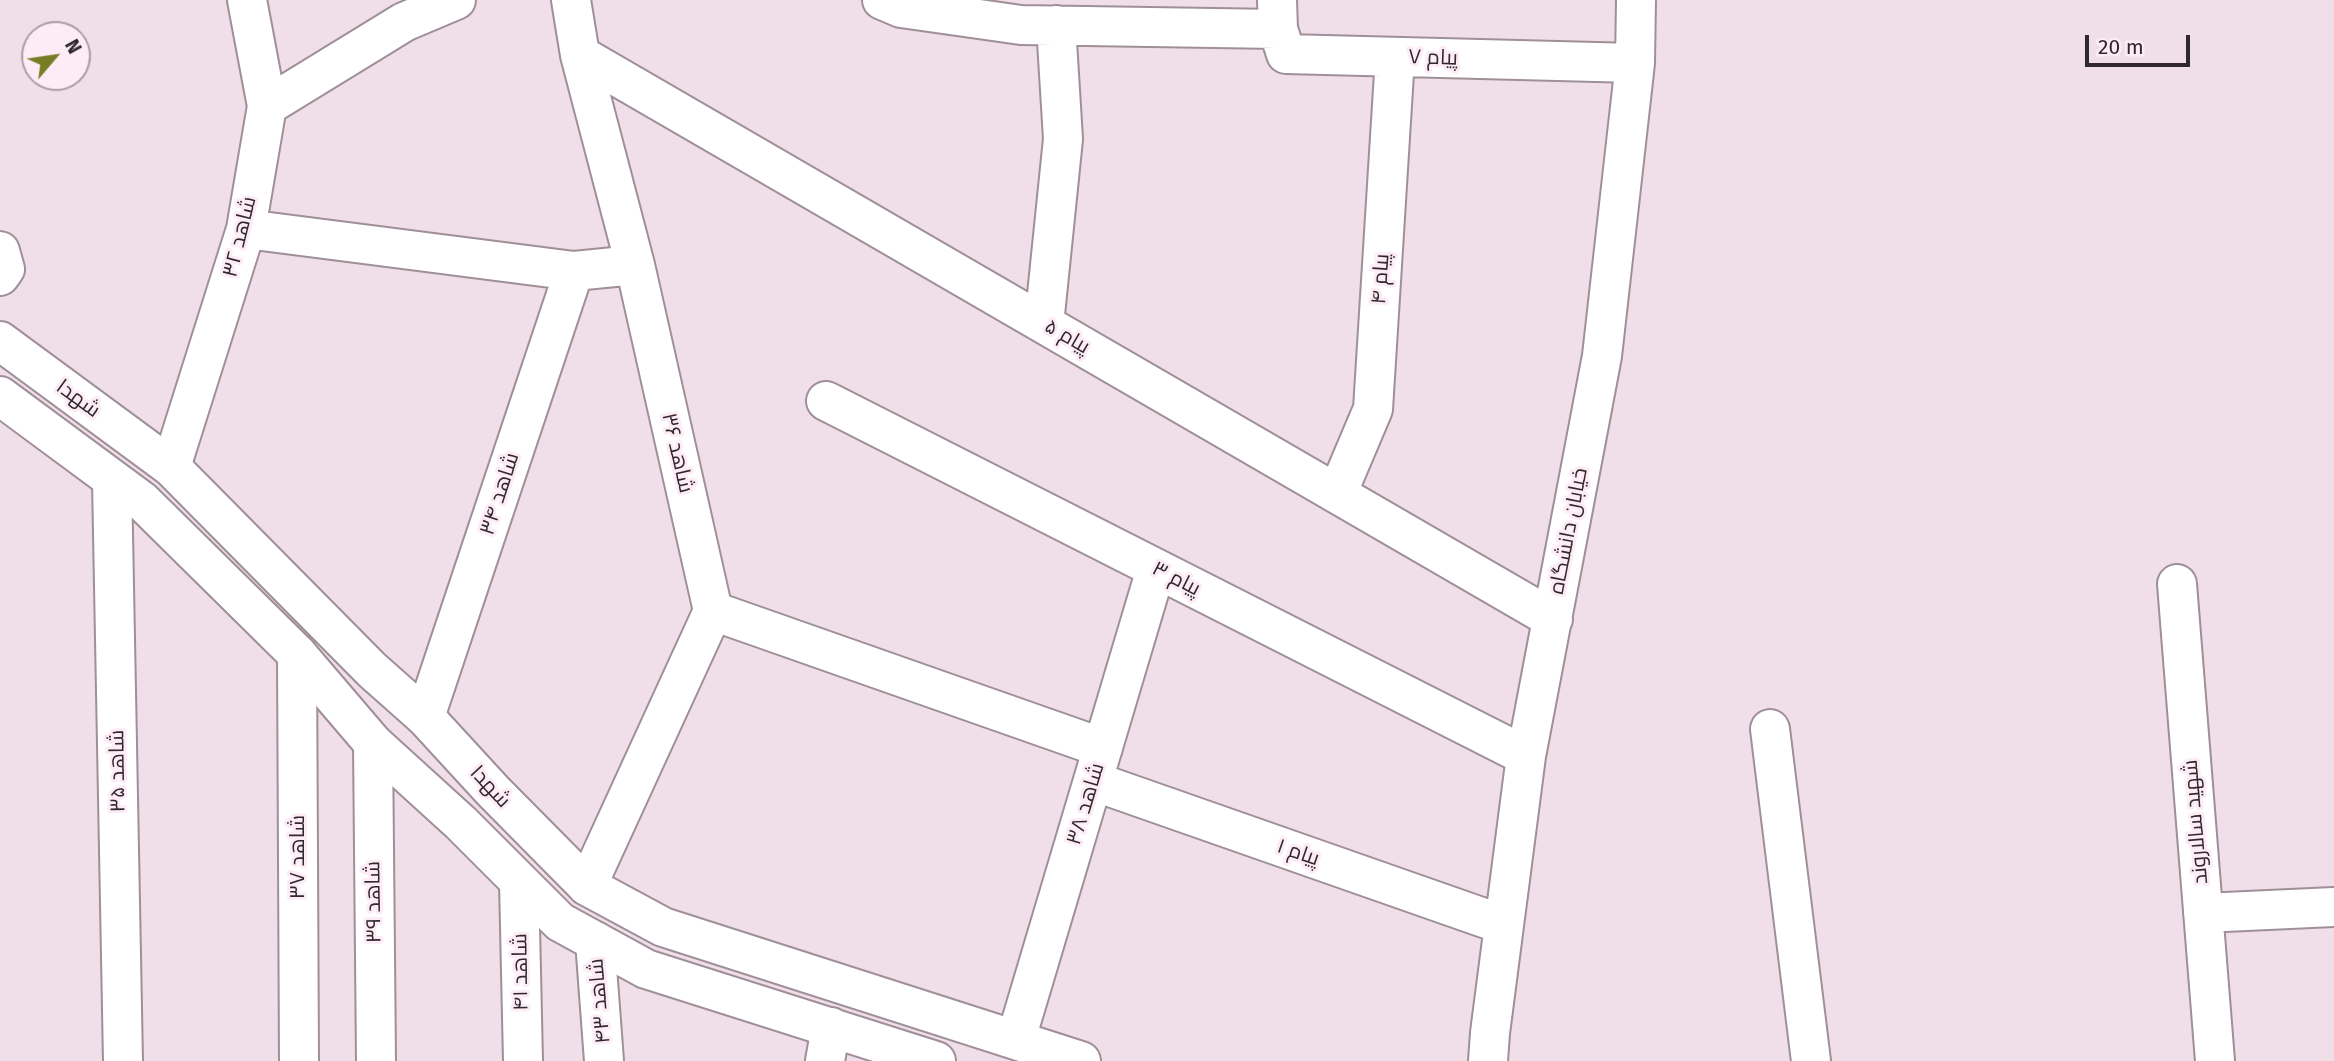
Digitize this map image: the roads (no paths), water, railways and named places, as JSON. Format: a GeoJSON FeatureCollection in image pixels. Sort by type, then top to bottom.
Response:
{"type":"FeatureCollection","features":[{"type":"Feature","properties":{"kind":"street","name":"شاهد ۳۲"},"geometry":{"type":"LineString","coordinates":[[170,467],[246,229],[267,106],[247,0]]}},
{"type":"Feature","properties":{"kind":"street"},"geometry":{"type":"LineString","coordinates":[[267,106],[402,11],[456,0]]}},
{"type":"Feature","properties":{"kind":"street","name":"شاهد ۳۶"},"geometry":{"type":"LineString","coordinates":[[571,0],[580,55],[635,265],[713,611]]}},
{"type":"Feature","properties":{"kind":"street"},"geometry":{"type":"LineString","coordinates":[[882,0],[901,8],[1021,25],[1277,15]]}},
{"type":"Feature","properties":{"kind":"street","name":"خیابان دانشگاه"},"geometry":{"type":"LineString","coordinates":[[1488,1061],[1526,756],[1602,356],[1635,63],[1636,0]]}},
{"type":"Feature","properties":{"kind":"street","name":"پیام ۷"},"geometry":{"type":"LineString","coordinates":[[1277,15],[1286,54],[1635,63]]}},
{"type":"Feature","properties":{"kind":"street"},"geometry":{"type":"LineString","coordinates":[[1044,324],[1063,139],[1056,25]]}},
{"type":"Feature","properties":{"kind":"street","name":"پیام ۵"},"geometry":{"type":"LineString","coordinates":[[580,55],[1553,620]]}},
{"type":"Feature","properties":{"kind":"street","name":"پیام ۴"},"geometry":{"type":"LineString","coordinates":[[1337,494],[1373,409],[1395,57]]}},
{"type":"Feature","properties":{"kind":"street"},"geometry":{"type":"LineString","coordinates":[[246,229],[574,271],[635,265]]}},
{"type":"Feature","properties":{"kind":"street"},"geometry":{"type":"LineString","coordinates":[[0,251],[5,269],[0,275]]}},
{"type":"Feature","properties":{"kind":"street","name":"شاهد ۳۴"},"geometry":{"type":"LineString","coordinates":[[425,718],[574,271]]}},
{"type":"Feature","properties":{"kind":"street","name":"شهدا"},"geometry":{"type":"LineString","coordinates":[[0,341],[170,467],[372,670],[425,718],[587,886],[663,928],[1081,1061]]}},
{"type":"Feature","properties":{"kind":"street"},"geometry":{"type":"LineString","coordinates":[[0,396],[142,501],[297,653],[373,743],[461,823],[560,922],[646,969],[828,1044],[936,1061]]}},
{"type":"Feature","properties":{"kind":"street","name":"پیام ۳"},"geometry":{"type":"LineString","coordinates":[[826,401],[1526,756]]}},
{"type":"Feature","properties":{"kind":"street","name":"شاهد ۳۵"},"geometry":{"type":"LineString","coordinates":[[112,480],[123,1061]]}},
{"type":"Feature","properties":{"kind":"street","name":"شاهد ۳۸"},"geometry":{"type":"LineString","coordinates":[[1016,1039],[1156,569]]}},
{"type":"Feature","properties":{"kind":"street","name":"شهید سالاروند"},"geometry":{"type":"LineString","coordinates":[[2177,584],[2215,1061]]}},
{"type":"Feature","properties":{"kind":"street"},"geometry":{"type":"LineString","coordinates":[[587,886],[713,611]]}},
{"type":"Feature","properties":{"kind":"street","name":"پیام ۱"},"geometry":{"type":"LineString","coordinates":[[713,611],[1504,925]]}},
{"type":"Feature","properties":{"kind":"street","name":"شاهد ۳۷"},"geometry":{"type":"LineString","coordinates":[[297,653],[299,1061]]}},
{"type":"Feature","properties":{"kind":"street"},"geometry":{"type":"LineString","coordinates":[[1770,729],[1811,1061]]}},
{"type":"Feature","properties":{"kind":"street","name":"شاهد ۳۹"},"geometry":{"type":"LineString","coordinates":[[373,743],[376,1061]]}},
{"type":"Feature","properties":{"kind":"street","name":"شاهد ۴۱"},"geometry":{"type":"LineString","coordinates":[[519,883],[523,1061]]}},
{"type":"Feature","properties":{"kind":"street"},"geometry":{"type":"LineString","coordinates":[[2203,913],[2334,907]]}},
{"type":"Feature","properties":{"kind":"street","name":"شاهد ۴۳"},"geometry":{"type":"LineString","coordinates":[[595,941],[604,1061]]}}]}
